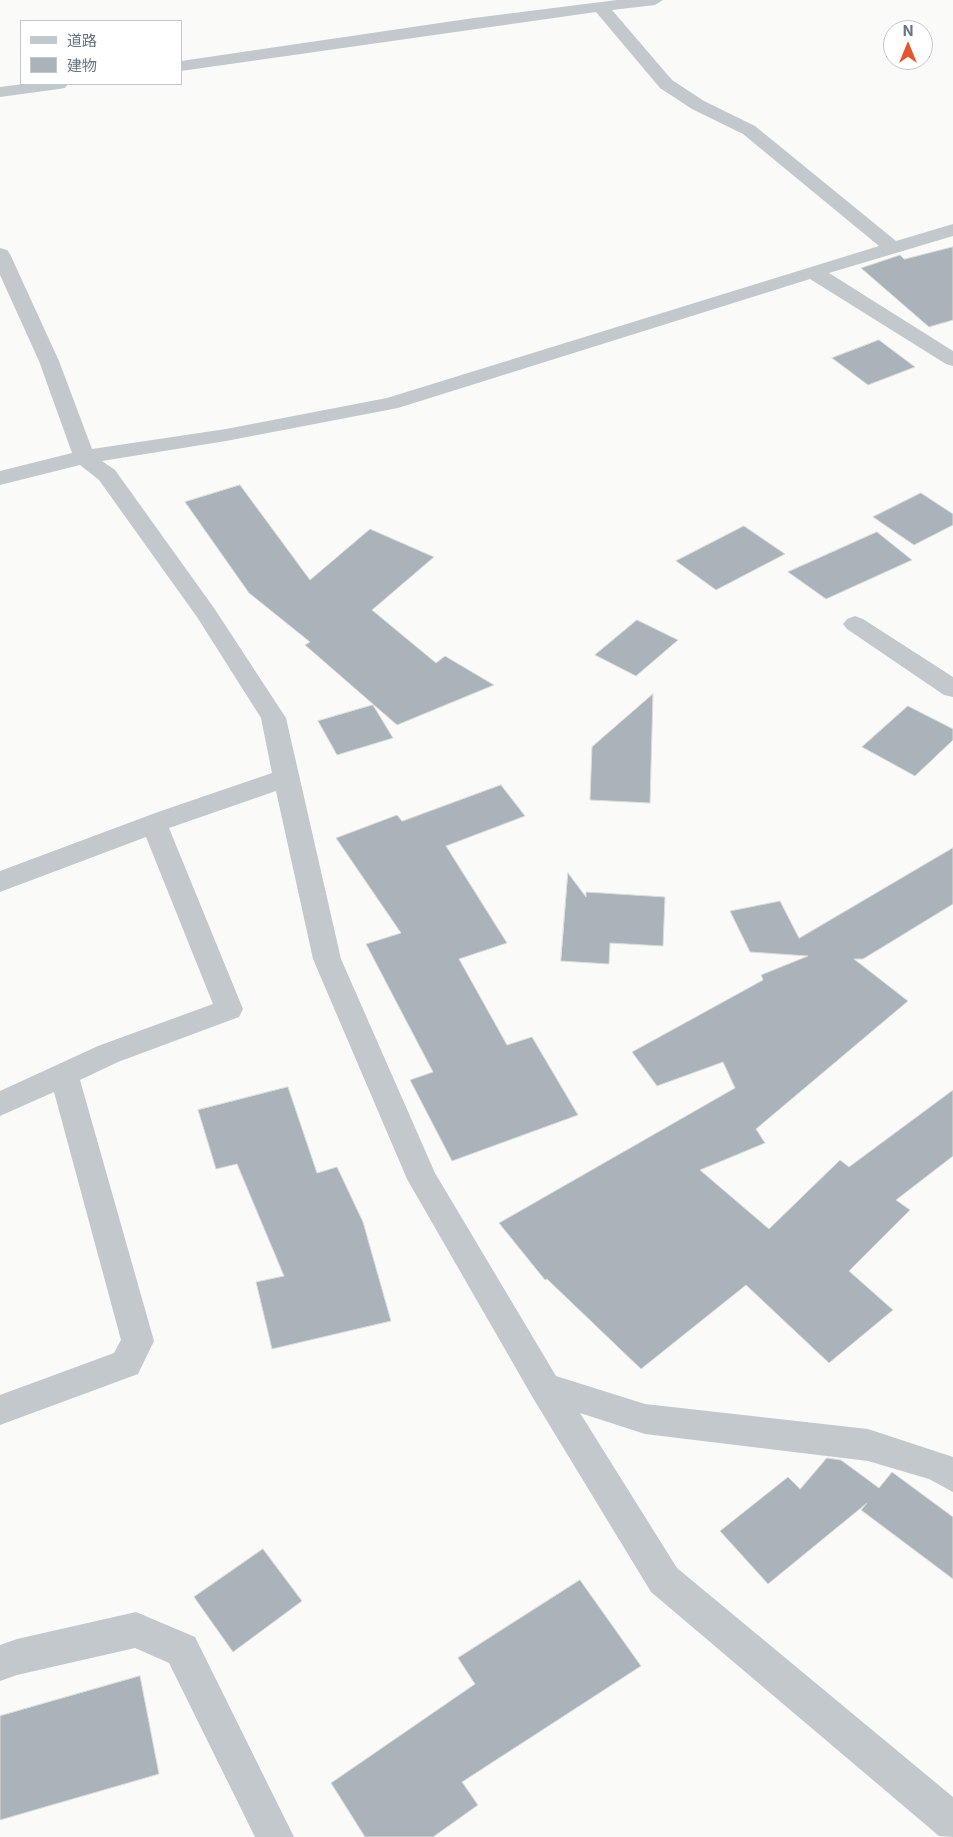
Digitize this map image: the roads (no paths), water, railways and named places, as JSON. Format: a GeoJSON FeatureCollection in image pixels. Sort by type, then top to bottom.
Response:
{"type":"FeatureCollection","features":[{"type":"Feature","properties":{"kind":"street"},"geometry":{"type":"LineString","coordinates":[[182,66],[654,0]]}},
{"type":"Feature","properties":{"kind":"street"},"geometry":{"type":"LineString","coordinates":[[600,7],[666,84],[698,105],[750,130],[894,248]]}},
{"type":"Feature","properties":{"kind":"street"},"geometry":{"type":"LineString","coordinates":[[0,92],[52,85]]}},
{"type":"Feature","properties":{"kind":"street"},"geometry":{"type":"LineString","coordinates":[[0,478],[84,456],[226,435],[391,404],[953,230]]}},
{"type":"Feature","properties":{"kind":"street"},"geometry":{"type":"LineString","coordinates":[[0,254],[48,361],[84,456],[107,475],[206,613],[273,718],[285,778],[331,968],[422,1179],[545,1387],[664,1580],[953,1822]]}},
{"type":"Feature","properties":{"kind":"street"},"geometry":{"type":"LineString","coordinates":[[813,272],[953,360]]}},
{"type":"Feature","properties":{"kind":"street"},"geometry":{"type":"LineString","coordinates":[[855,624],[953,689]]}},
{"type":"Feature","properties":{"kind":"street"},"geometry":{"type":"LineString","coordinates":[[0,882],[154,824],[285,778]]}},
{"type":"Feature","properties":{"kind":"street"},"geometry":{"type":"LineString","coordinates":[[0,1104],[108,1054],[229,1009],[154,824]]}},
{"type":"Feature","properties":{"kind":"street"},"geometry":{"type":"LineString","coordinates":[[0,1410],[126,1364],[138,1340],[64,1074]]}},
{"type":"Feature","properties":{"kind":"street"},"geometry":{"type":"LineString","coordinates":[[545,1387],[645,1419],[868,1445],[938,1466],[953,1476]]}},
{"type":"Feature","properties":{"kind":"street"},"geometry":{"type":"LineString","coordinates":[[0,1663],[16,1657],[136,1630],[182,1650],[275,1837]]}}]}
